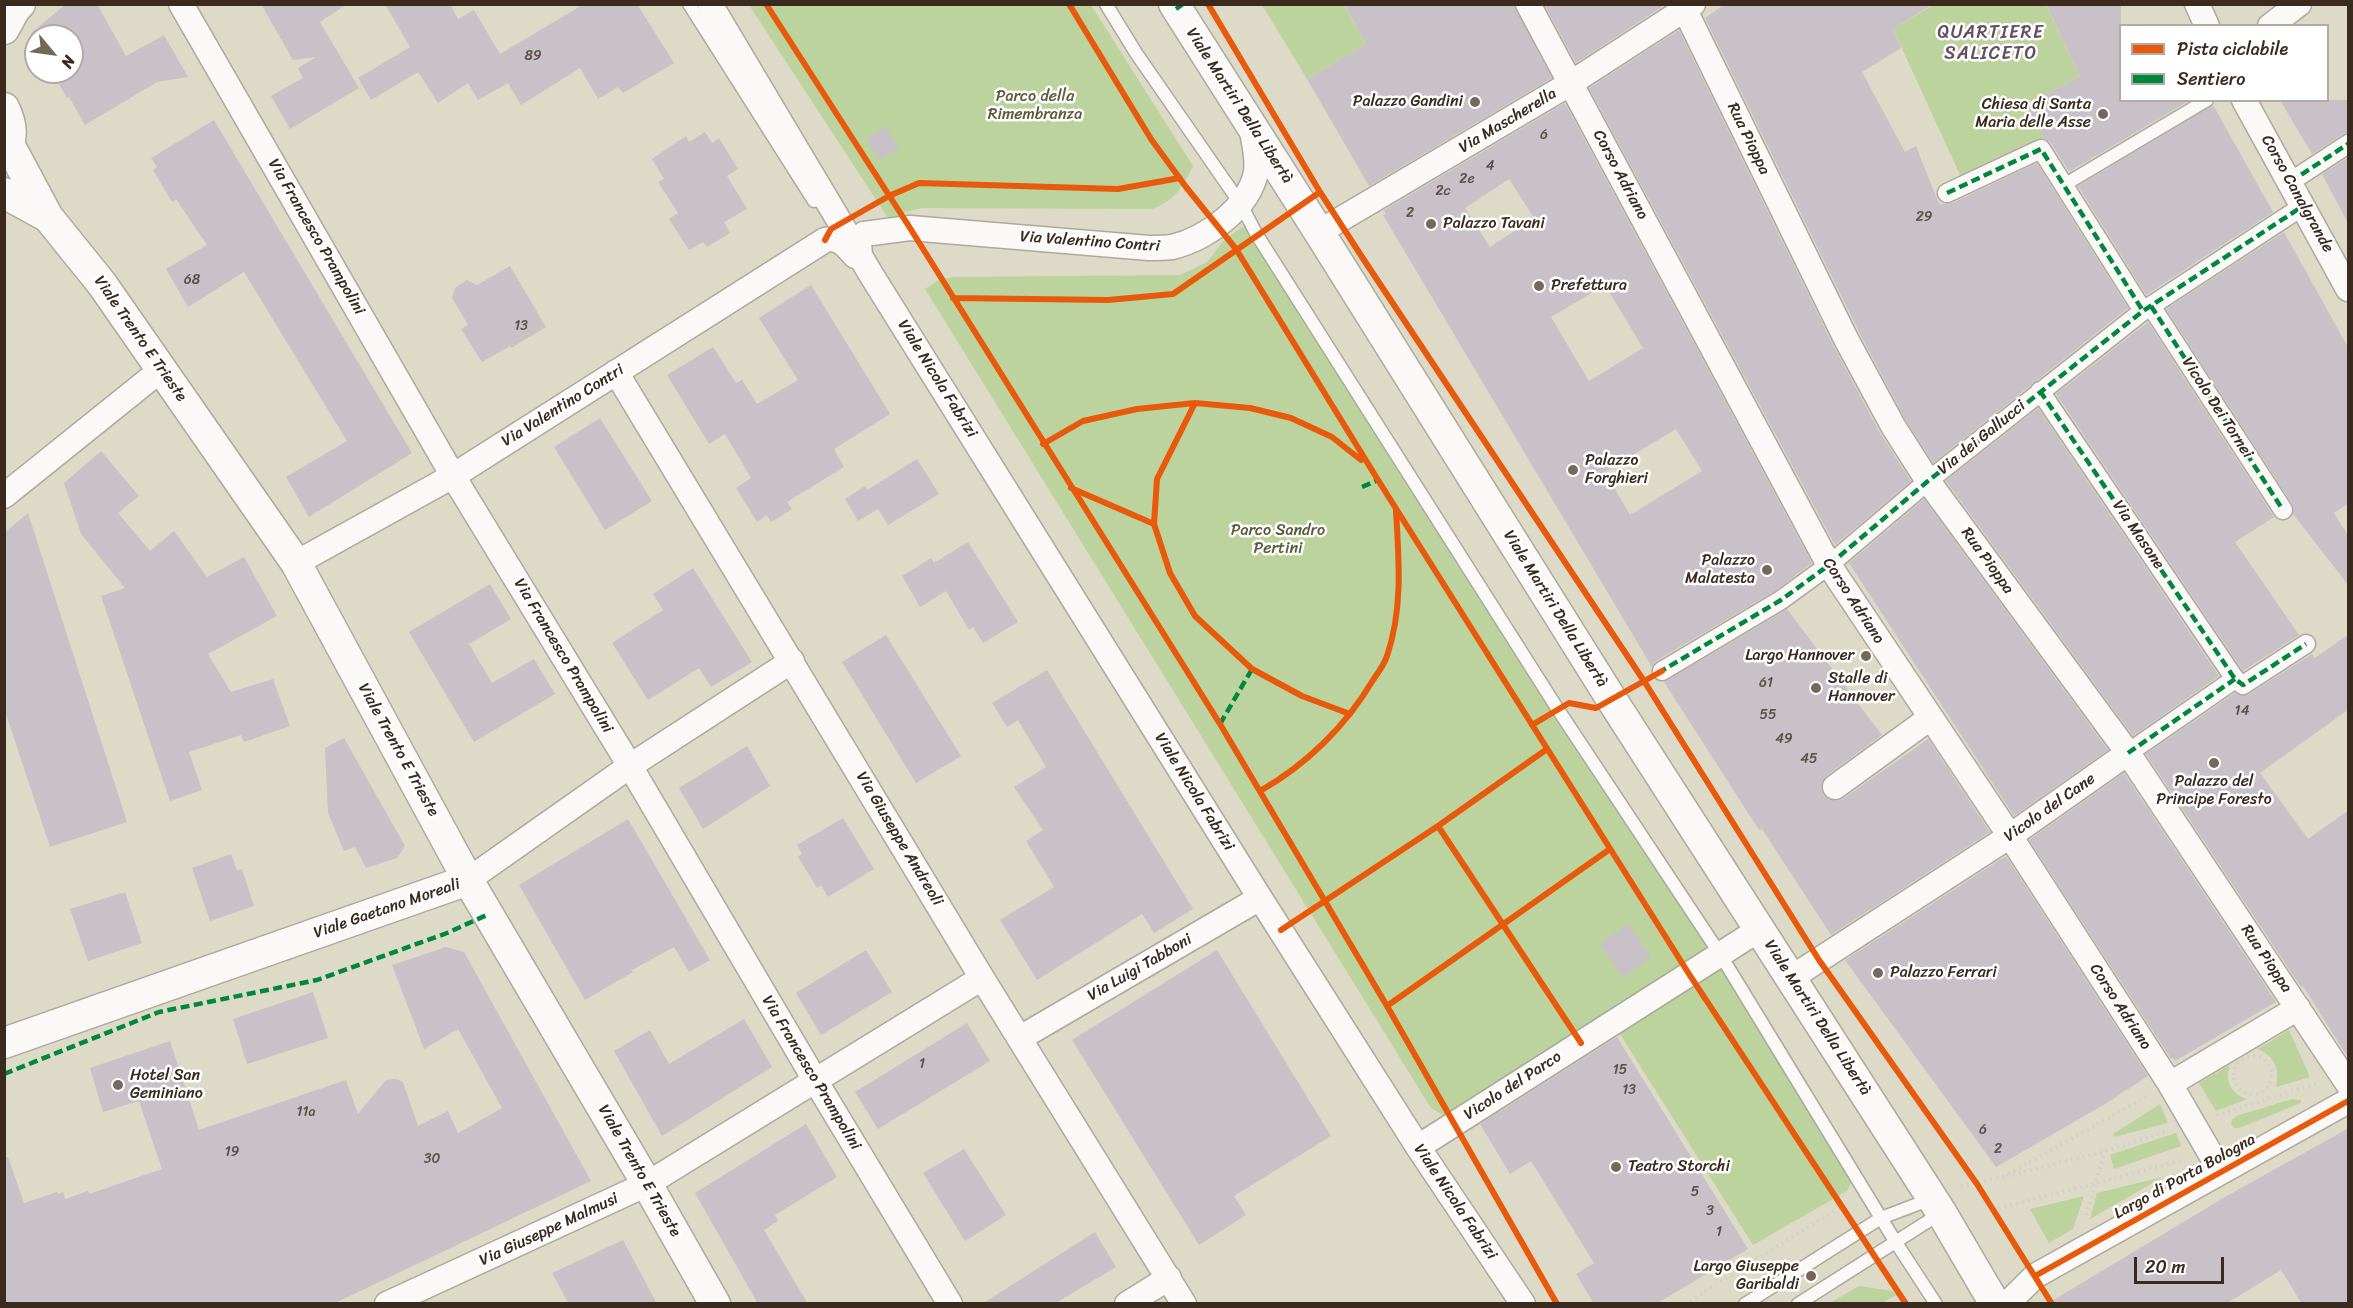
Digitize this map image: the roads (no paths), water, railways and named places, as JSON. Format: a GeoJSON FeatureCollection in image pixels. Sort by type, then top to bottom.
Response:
{"type":"FeatureCollection","features":[{"type":"Feature","properties":{"kind":"street"},"geometry":{"type":"LineString","coordinates":[[4,29],[20,4]]}},
{"type":"Feature","properties":{"kind":"street","name":"Via Francesco Prampolini"},"geometry":{"type":"LineString","coordinates":[[182,4],[453,476],[630,766],[950,1304]]}},
{"type":"Feature","properties":{"kind":"street","name":"Viale Nicola Fabrizi"},"geometry":{"type":"LineString","coordinates":[[710,4],[1260,898],[1418,1147],[1523,1304]]}},
{"type":"Feature","properties":{"kind":"street","name":"Viale Martiri Della Libertà"},"geometry":{"type":"LineString","coordinates":[[1174,4],[1612,700],[1937,1205],[1995,1304]]}},
{"type":"Feature","properties":{"kind":"street","name":"Corso Adriano"},"geometry":{"type":"LineString","coordinates":[[1528,4],[1829,565],[2010,836],[2170,1084],[2215,1163]]}},
{"type":"Feature","properties":{"kind":"street"},"geometry":{"type":"LineString","coordinates":[[2197,4],[2206,24]]}},
{"type":"Feature","properties":{"kind":"street"},"geometry":{"type":"LineString","coordinates":[[2273,24],[2299,4]]}},
{"type":"Feature","properties":{"kind":"street","name":"Via Mascherella"},"geometry":{"type":"LineString","coordinates":[[1319,232],[1571,83],[1687,6]]}},
{"type":"Feature","properties":{"kind":"street","name":"Rua Pioppa"},"geometry":{"type":"LineString","coordinates":[[1687,6],[1846,339],[1893,426],[1928,481],[2128,753],[2346,1080]]}},
{"type":"Feature","properties":{"kind":"street","name":"Corso Canalgrande"},"geometry":{"type":"LineString","coordinates":[[2245,102],[2349,289]]}},
{"type":"Feature","properties":{"kind":"street"},"geometry":{"type":"LineString","coordinates":[[4,108],[10,120],[12,133],[7,151]]}},
{"type":"Feature","properties":{"kind":"street","name":"Via Valentino Contri"},"geometry":{"type":"LineString","coordinates":[[861,251],[910,228],[1149,248],[1170,247],[1202,234],[1227,216],[1250,189],[1256,172],[1257,158],[1250,122]]}},
{"type":"Feature","properties":{"kind":"street"},"geometry":{"type":"LineString","coordinates":[[2290,182],[2349,144]]}},
{"type":"Feature","properties":{"kind":"street","name":"Vicolo Dei Tornei"},"geometry":{"type":"LineString","coordinates":[[1947,193],[2041,149],[2283,510]]}},
{"type":"Feature","properties":{"kind":"street","name":"Viale Trento E Trieste"},"geometry":{"type":"LineString","coordinates":[[7,151],[48,217],[102,284],[296,563],[468,880],[715,1304]]}},
{"type":"Feature","properties":{"kind":"street","name":"Viale Trento E Trieste"},"geometry":{"type":"LineString","coordinates":[[4,193],[48,217]]}},
{"type":"Feature","properties":{"kind":"street","name":"Via dei Gallucci"},"geometry":{"type":"LineString","coordinates":[[1662,670],[1781,600],[1829,565],[1928,481],[2147,309],[2303,206]]}},
{"type":"Feature","properties":{"kind":"street","name":"Viale Nicola Fabrizi"},"geometry":{"type":"LineString","coordinates":[[825,240],[832,238],[861,251]]}},
{"type":"Feature","properties":{"kind":"street","name":"Via Valentino Contri"},"geometry":{"type":"LineString","coordinates":[[296,563],[453,476],[825,240]]}},
{"type":"Feature","properties":{"kind":"street"},"geometry":{"type":"LineString","coordinates":[[4,496],[162,369]]}},
{"type":"Feature","properties":{"kind":"street","name":"Via Giuseppe Andreoli"},"geometry":{"type":"LineString","coordinates":[[616,372],[982,978],[1184,1304]]}},
{"type":"Feature","properties":{"kind":"street","name":"Via Masone"},"geometry":{"type":"LineString","coordinates":[[2040,391],[2235,679]]}},
{"type":"Feature","properties":{"kind":"street","name":"Vicolo del Cane"},"geometry":{"type":"LineString","coordinates":[[1791,978],[2010,836],[2235,679],[2243,685],[2306,644]]}},
{"type":"Feature","properties":{"kind":"street","name":"Viale Gaetano Moreali"},"geometry":{"type":"LineString","coordinates":[[4,1043],[468,880],[630,766],[792,662]]}},
{"type":"Feature","properties":{"kind":"street"},"geometry":{"type":"LineString","coordinates":[[1835,787],[1930,718]]}},
{"type":"Feature","properties":{"kind":"street","name":"Via Luigi Tabboni"},"geometry":{"type":"LineString","coordinates":[[1020,1038],[1260,898]]}},
{"type":"Feature","properties":{"kind":"street","name":"Vicolo del Parco"},"geometry":{"type":"LineString","coordinates":[[1418,1147],[1760,929]]}},
{"type":"Feature","properties":{"kind":"street","name":"Via Giuseppe Malmusi"},"geometry":{"type":"LineString","coordinates":[[387,1304],[647,1184],[982,978]]}},
{"type":"Feature","properties":{"kind":"street"},"geometry":{"type":"LineString","coordinates":[[2170,1084],[2298,1008]]}},
{"type":"Feature","properties":{"kind":"street","name":"Largo di Porta Bologna"},"geometry":{"type":"LineString","coordinates":[[2007,1304],[2035,1276],[2215,1163],[2349,1101]]}},
{"type":"Feature","properties":{"kind":"street"},"geometry":{"type":"LineString","coordinates":[[1127,1304],[1169,1278]]}},
{"type":"Feature","properties":{"kind":"lane","name":"Viale Nicola Fabrizi"},"geometry":{"type":"LineString","coordinates":[[689,4],[831,229],[861,251]]}},
{"type":"Feature","properties":{"kind":"lane"},"geometry":{"type":"LineString","coordinates":[[1107,4],[1136,53],[1240,203],[1257,235],[1551,698],[1720,954],[1895,1241],[1936,1304]]}},
{"type":"Feature","properties":{"kind":"lane"},"geometry":{"type":"LineString","coordinates":[[2064,185],[2204,102]]}},
{"type":"Feature","properties":{"kind":"lane"},"geometry":{"type":"LineString","coordinates":[[1744,1304],[1881,1218],[1937,1205]]}},
{"type":"Feature","properties":{"kind":"lane"},"geometry":{"type":"LineString","coordinates":[[1798,1304],[1895,1241],[1937,1205]]}},
{"type":"Feature","properties":{"kind":"place","name":"Palazzo Gandini"},"geometry":{"type":"Point","coordinates":[1475,102]}},
{"type":"Feature","properties":{"kind":"place","name":"Chiesa di Santa Maria delle Asse"},"geometry":{"type":"Point","coordinates":[2103,114]}},
{"type":"Feature","properties":{"kind":"place","name":"Palazzo Tavani"},"geometry":{"type":"Point","coordinates":[1431,224]}},
{"type":"Feature","properties":{"kind":"place","name":"Prefettura"},"geometry":{"type":"Point","coordinates":[1539,286]}},
{"type":"Feature","properties":{"kind":"place","name":"Palazzo Forghieri"},"geometry":{"type":"Point","coordinates":[1573,470]}},
{"type":"Feature","properties":{"kind":"place","name":"Palazzo Malatesta"},"geometry":{"type":"Point","coordinates":[1767,570]}},
{"type":"Feature","properties":{"kind":"place","name":"Largo Hannover"},"geometry":{"type":"Point","coordinates":[1866,656]}},
{"type":"Feature","properties":{"kind":"place","name":"Stalle di Hannover"},"geometry":{"type":"Point","coordinates":[1816,688]}},
{"type":"Feature","properties":{"kind":"place","name":"Palazzo del Principe Foresto"},"geometry":{"type":"Point","coordinates":[2214,763]}},
{"type":"Feature","properties":{"kind":"place","name":"Palazzo Ferrari"},"geometry":{"type":"Point","coordinates":[1878,973]}},
{"type":"Feature","properties":{"kind":"place","name":"Hotel San Geminiano"},"geometry":{"type":"Point","coordinates":[118,1085]}},
{"type":"Feature","properties":{"kind":"place","name":"Teatro Storchi"},"geometry":{"type":"Point","coordinates":[1616,1167]}},
{"type":"Feature","properties":{"kind":"place","name":"Largo Giuseppe Garibaldi"},"geometry":{"type":"Point","coordinates":[1811,1276]}},
{"type":"Feature","properties":{"kind":"district","name":"QUARTIERE SALICETO"},"geometry":{"type":"Point","coordinates":[1991,43]}},
{"type":"Feature","properties":{"kind":"park label","name":"Parco della Rimembranza"},"geometry":{"type":"Point","coordinates":[1035,106]}},
{"type":"Feature","properties":{"kind":"park label","name":"Parco Sandro Pertini"},"geometry":{"type":"Point","coordinates":[1278,540]}}]}
